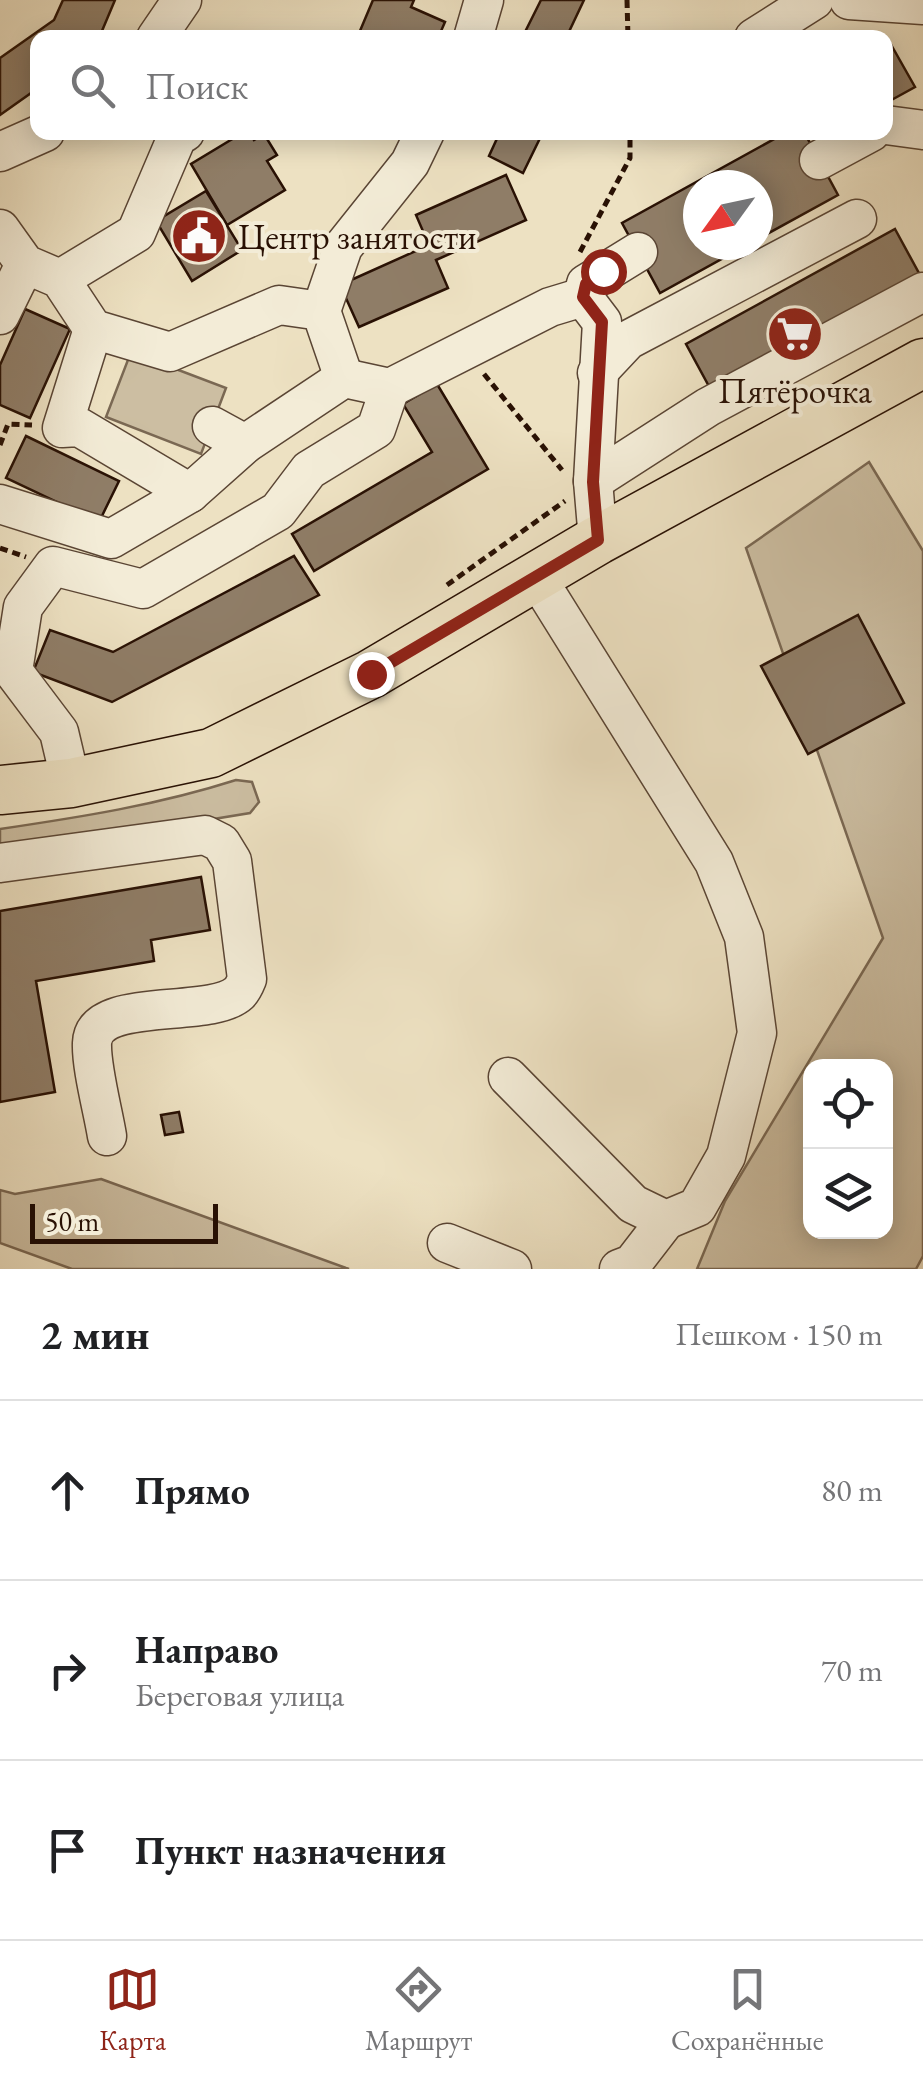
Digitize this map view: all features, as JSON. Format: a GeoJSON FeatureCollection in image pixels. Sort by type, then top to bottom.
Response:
{"type":"FeatureCollection","features":[{"type":"Feature","properties":{"kind":"main road"},"geometry":{"type":"LineString","coordinates":[[0,790],[71,782],[211,752],[371,674],[598,540],[923,363]]}},
{"type":"Feature","properties":{"kind":"street"},"geometry":{"type":"LineString","coordinates":[[161,30],[182,0]]}},
{"type":"Feature","properties":{"kind":"street"},"geometry":{"type":"LineString","coordinates":[[476,30],[484,0]]}},
{"type":"Feature","properties":{"kind":"street"},"geometry":{"type":"LineString","coordinates":[[767,30],[814,0]]}},
{"type":"Feature","properties":{"kind":"street"},"geometry":{"type":"LineString","coordinates":[[850,0],[923,4]]}},
{"type":"Feature","properties":{"kind":"street"},"geometry":{"type":"LineString","coordinates":[[893,126],[923,130]]}},
{"type":"Feature","properties":{"kind":"street"},"geometry":{"type":"LineString","coordinates":[[0,152],[30,139]]}},
{"type":"Feature","properties":{"kind":"street"},"geometry":{"type":"LineString","coordinates":[[60,279],[136,233],[176,140]]}},
{"type":"Feature","properties":{"kind":"street"},"geometry":{"type":"LineString","coordinates":[[344,378],[321,311],[343,247],[410,163],[421,140]]}},
{"type":"Feature","properties":{"kind":"street"},"geometry":{"type":"LineString","coordinates":[[819,160],[856,140]]}},
{"type":"Feature","properties":{"kind":"street"},"geometry":{"type":"LineString","coordinates":[[597,373],[628,340],[857,219]]}},
{"type":"Feature","properties":{"kind":"street"},"geometry":{"type":"LineString","coordinates":[[0,229],[25,264],[60,279],[93,329],[170,352],[279,305],[321,311]]}},
{"type":"Feature","properties":{"kind":"street"},"geometry":{"type":"LineString","coordinates":[[583,297],[586,284],[638,252]]}},
{"type":"Feature","properties":{"kind":"street"},"geometry":{"type":"LineString","coordinates":[[0,315],[25,264]]}},
{"type":"Feature","properties":{"kind":"street"},"geometry":{"type":"LineString","coordinates":[[593,482],[708,407],[923,292]]}},
{"type":"Feature","properties":{"kind":"street"},"geometry":{"type":"LineString","coordinates":[[583,297],[602,322],[593,482],[598,540]]}},
{"type":"Feature","properties":{"kind":"street"},"geometry":{"type":"LineString","coordinates":[[0,504],[112,539],[190,493],[245,444],[344,378],[390,388],[550,306],[583,297]]}},
{"type":"Feature","properties":{"kind":"street"},"geometry":{"type":"LineString","coordinates":[[93,329],[62,428],[79,426],[190,493]]}},
{"type":"Feature","properties":{"kind":"street"},"geometry":{"type":"LineString","coordinates":[[71,782],[59,732],[13,671],[23,607],[52,566],[143,589],[278,511],[309,470],[376,429],[390,388]]}},
{"type":"Feature","properties":{"kind":"street"},"geometry":{"type":"LineString","coordinates":[[212,426],[245,444]]}},
{"type":"Feature","properties":{"kind":"street"},"geometry":{"type":"LineString","coordinates":[[536,578],[714,862],[744,937],[757,1033],[726,1156],[697,1207],[666,1220],[632,1264],[620,1269]]}},
{"type":"Feature","properties":{"kind":"street"},"geometry":{"type":"LineString","coordinates":[[0,863],[205,835],[222,843],[232,862],[248,980],[238,994],[221,1002],[116,1016],[99,1025],[92,1041],[107,1136]]}},
{"type":"Feature","properties":{"kind":"street"},"geometry":{"type":"LineString","coordinates":[[508,1077],[632,1204],[666,1220]]}},
{"type":"Feature","properties":{"kind":"street"},"geometry":{"type":"LineString","coordinates":[[446,1243],[512,1269]]}},
{"type":"Feature","properties":{"kind":"path"},"geometry":{"type":"LineString","coordinates":[[627,0],[628,30]]}},
{"type":"Feature","properties":{"kind":"path"},"geometry":{"type":"LineString","coordinates":[[0,420],[62,428]]}},
{"type":"Feature","properties":{"kind":"path"},"geometry":{"type":"LineString","coordinates":[[0,445],[8,424]]}},
{"type":"Feature","properties":{"kind":"path"},"geometry":{"type":"LineString","coordinates":[[433,595],[593,482]]}},
{"type":"Feature","properties":{"kind":"shaded area"},"geometry":{"type":"Polygon","coordinates":[[[131,352],[226,388],[201,454],[106,417],[131,352]]]}},
{"type":"Feature","properties":{"kind":"shaded area"},"geometry":{"type":"Polygon","coordinates":[[[869,462],[923,551],[923,1256],[916,1269],[697,1269],[725,1201],[803,1071],[803,1239],[893,1239],[893,1059],[810,1059],[883,938],[746,548],[869,462]]]}},
{"type":"Feature","properties":{"kind":"shaded area"},"geometry":{"type":"Polygon","coordinates":[[[236,780],[252,782],[259,802],[250,813],[0,854],[0,829],[148,803],[236,780]]]}},
{"type":"Feature","properties":{"kind":"shaded area"},"geometry":{"type":"Polygon","coordinates":[[[101,1179],[349,1269],[72,1269],[0,1243],[0,1190],[15,1194],[101,1179]]]}},
{"type":"Feature","properties":{"kind":"building"},"geometry":{"type":"Polygon","coordinates":[[[63,0],[115,0],[102,30],[40,30],[54,20],[63,0]]]}},
{"type":"Feature","properties":{"kind":"building"},"geometry":{"type":"Polygon","coordinates":[[[373,0],[414,0],[411,7],[445,22],[442,30],[360,30],[373,0]]]}},
{"type":"Feature","properties":{"kind":"building"},"geometry":{"type":"Polygon","coordinates":[[[541,0],[584,0],[570,30],[526,30],[541,0]]]}},
{"type":"Feature","properties":{"kind":"building"},"geometry":{"type":"Polygon","coordinates":[[[30,37],[30,94],[0,115],[0,58],[30,37]]]}},
{"type":"Feature","properties":{"kind":"building"},"geometry":{"type":"Polygon","coordinates":[[[893,48],[915,87],[893,99],[893,48]]]}},
{"type":"Feature","properties":{"kind":"building"},"geometry":{"type":"Polygon","coordinates":[[[231,140],[268,140],[277,155],[267,161],[285,190],[227,225],[191,164],[231,140]]]}},
{"type":"Feature","properties":{"kind":"building"},"geometry":{"type":"Polygon","coordinates":[[[496,140],[539,140],[523,173],[489,156],[496,140]]]}},
{"type":"Feature","properties":{"kind":"building"},"geometry":{"type":"Polygon","coordinates":[[[772,140],[808,140],[838,195],[773,231],[773,170],[718,170],[772,140]]]}},
{"type":"Feature","properties":{"kind":"building"},"geometry":{"type":"Polygon","coordinates":[[[506,175],[526,220],[436,260],[448,288],[359,327],[340,285],[429,245],[416,215],[506,175]]]}},
{"type":"Feature","properties":{"kind":"building"},"geometry":{"type":"Polygon","coordinates":[[[683,189],[683,260],[720,260],[660,293],[622,223],[683,189]]]}},
{"type":"Feature","properties":{"kind":"building","name":"Центр занятости"},"geometry":{"type":"Polygon","coordinates":[[[206,191],[242,250],[192,281],[156,221],[206,191]]]}},
{"type":"Feature","properties":{"kind":"building"},"geometry":{"type":"Polygon","coordinates":[[[895,229],[920,275],[711,390],[686,344],[895,229]]]}},
{"type":"Feature","properties":{"kind":"building"},"geometry":{"type":"Polygon","coordinates":[[[25,309],[70,329],[30,418],[0,405],[0,365],[25,309]]]}},
{"type":"Feature","properties":{"kind":"building"},"geometry":{"type":"Polygon","coordinates":[[[437,384],[488,469],[314,571],[292,534],[432,452],[403,404],[437,384]]]}},
{"type":"Feature","properties":{"kind":"building"},"geometry":{"type":"Polygon","coordinates":[[[26,436],[119,481],[99,522],[6,478],[26,436]]]}},
{"type":"Feature","properties":{"kind":"building"},"geometry":{"type":"Polygon","coordinates":[[[294,556],[319,595],[112,702],[33,672],[50,630],[113,652],[294,556]]]}},
{"type":"Feature","properties":{"kind":"building"},"geometry":{"type":"Polygon","coordinates":[[[858,615],[904,703],[808,754],[761,666],[858,615]]]}},
{"type":"Feature","properties":{"kind":"building"},"geometry":{"type":"Polygon","coordinates":[[[201,877],[210,930],[151,940],[154,961],[36,981],[55,1092],[0,1102],[0,911],[201,877]]]}},
{"type":"Feature","properties":{"kind":"building"},"geometry":{"type":"Polygon","coordinates":[[[179,1112],[183,1132],[165,1135],[161,1115],[179,1112]]]}},
{"type":"Feature","properties":{"kind":"place","name":"Центр занятости"},"geometry":{"type":"Point","coordinates":[199,236]}},
{"type":"Feature","properties":{"kind":"place","name":"Пятёрочка"},"geometry":{"type":"Point","coordinates":[795,334]}},
{"type":"Feature","properties":{"kind":"route"},"geometry":{"type":"LineString","coordinates":[[371,674],[598,540],[593,482],[602,322],[583,297],[586,284],[603,271]]}}]}
